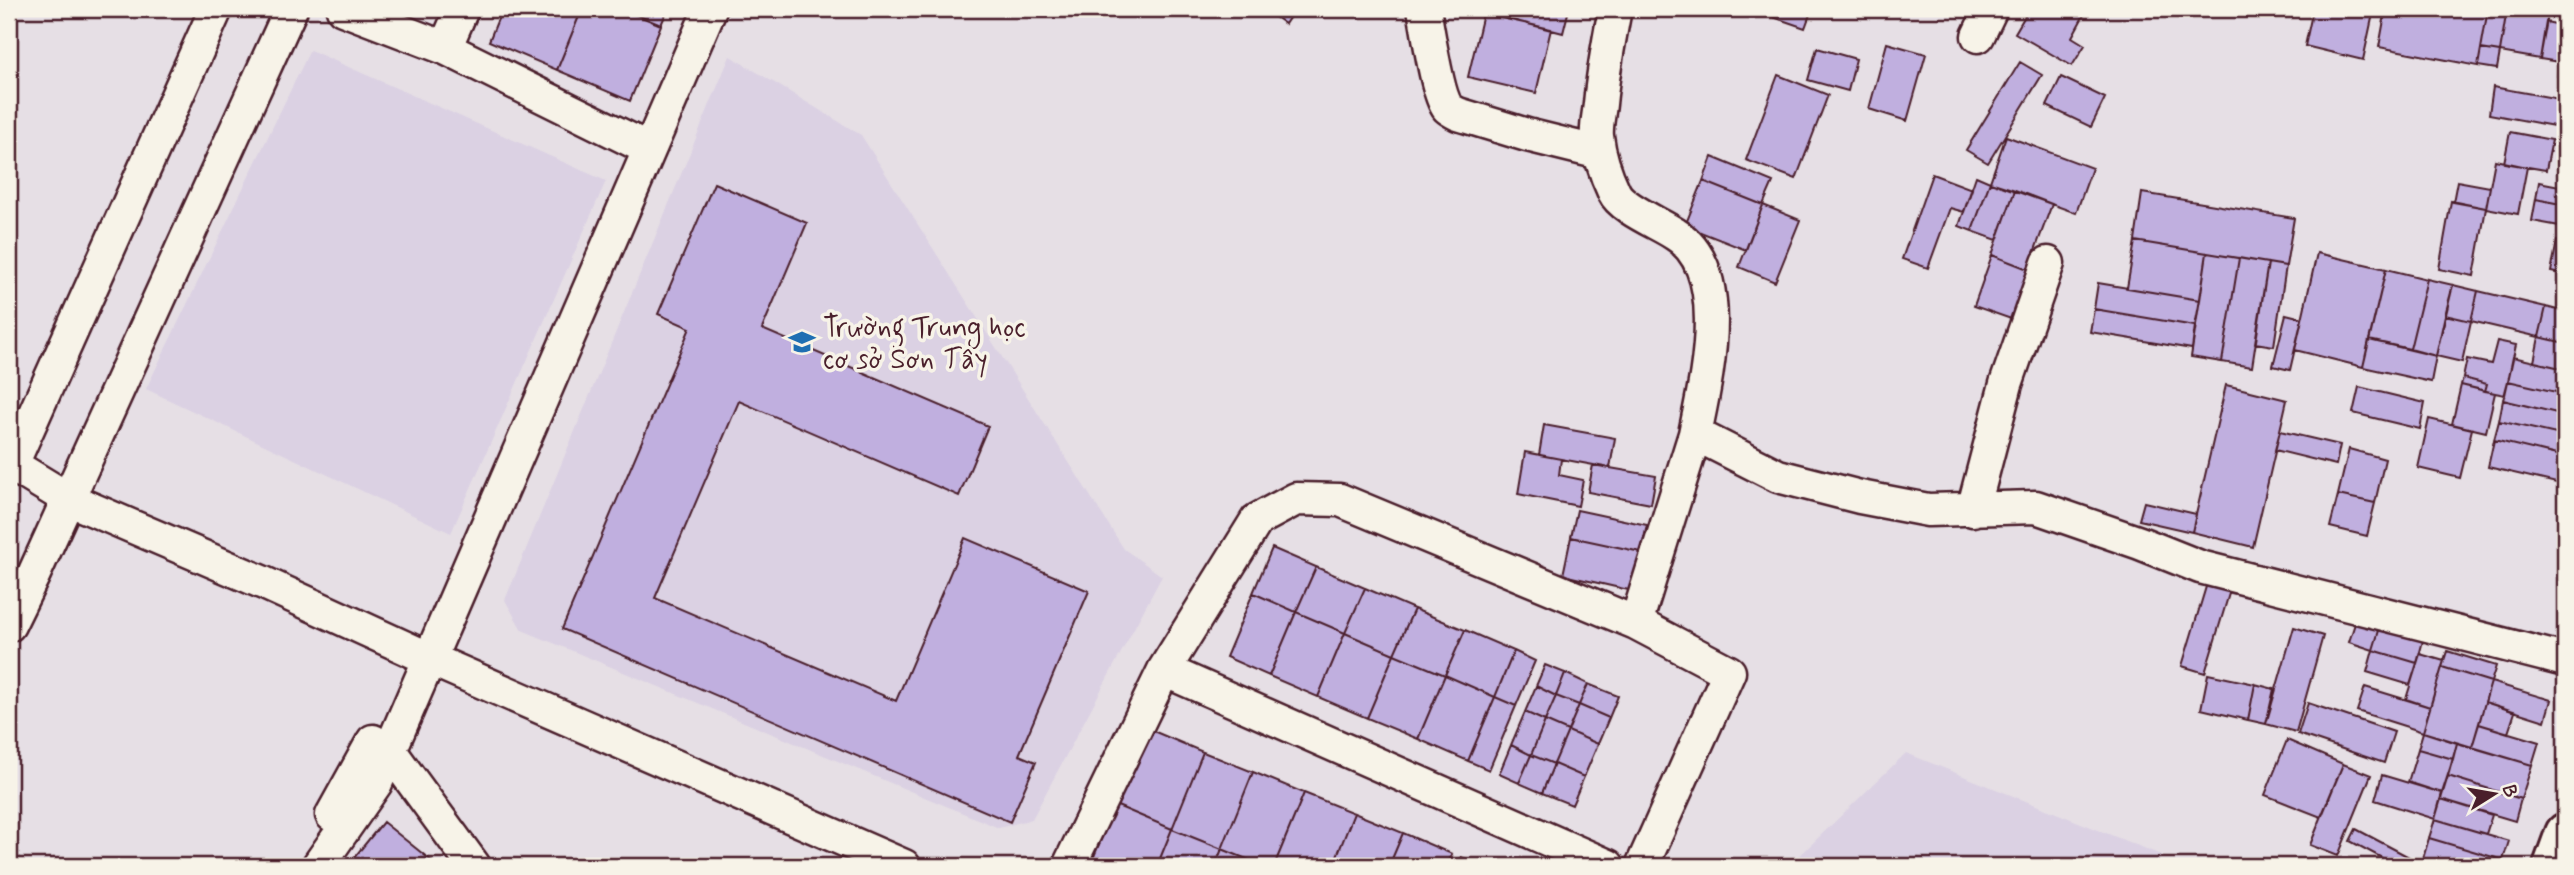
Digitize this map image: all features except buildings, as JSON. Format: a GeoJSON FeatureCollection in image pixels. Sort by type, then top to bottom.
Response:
{"type":"FeatureCollection","features":[{"type":"Feature","properties":{"kind":"main road"},"geometry":{"type":"LineString","coordinates":[[2553,866],[2565,833]]}},
{"type":"Feature","properties":{"kind":"street"},"geometry":{"type":"LineString","coordinates":[[216,9],[10,466],[68,499],[904,866]]}},
{"type":"Feature","properties":{"kind":"street"},"geometry":{"type":"LineString","coordinates":[[9,625],[291,9]]}},
{"type":"Feature","properties":{"kind":"street"},"geometry":{"type":"LineString","coordinates":[[343,9],[445,48],[649,149]]}},
{"type":"Feature","properties":{"kind":"street"},"geometry":{"type":"LineString","coordinates":[[445,48],[462,9]]}},
{"type":"Feature","properties":{"kind":"street"},"geometry":{"type":"LineString","coordinates":[[318,866],[376,783],[710,9]]}},
{"type":"Feature","properties":{"kind":"street"},"geometry":{"type":"LineString","coordinates":[[1424,9],[1436,70],[1444,101],[1449,109],[1527,135],[1600,153]]}},
{"type":"Feature","properties":{"kind":"street"},"geometry":{"type":"LineString","coordinates":[[1615,9],[1602,81],[1597,133],[1600,153],[1615,195],[1623,204],[1685,240],[1697,253],[1708,283],[1709,365],[1695,434],[1636,623]]}},
{"type":"Feature","properties":{"kind":"street"},"geometry":{"type":"LineString","coordinates":[[1973,510],[2006,384],[2049,263]]}},
{"type":"Feature","properties":{"kind":"street"},"geometry":{"type":"LineString","coordinates":[[1695,434],[1778,476],[1860,497],[1928,510],[2036,507],[2200,567],[2565,660]]}},
{"type":"Feature","properties":{"kind":"street"},"geometry":{"type":"LineString","coordinates":[[1069,866],[1164,670],[1256,520],[1296,499],[1340,500],[1636,623],[1729,672],[1642,866]]}},
{"type":"Feature","properties":{"kind":"street"},"geometry":{"type":"LineString","coordinates":[[1164,670],[1608,866]]}},
{"type":"Feature","properties":{"kind":"street"},"geometry":{"type":"LineString","coordinates":[[298,866],[332,816],[373,741],[390,751],[474,866]]}},
{"type":"Feature","properties":{"kind":"shaded area"},"geometry":{"type":"Polygon","coordinates":[[[310,50],[606,181],[451,533],[146,389],[310,50]]]}},
{"type":"Feature","properties":{"kind":"shaded area","name":"Trường Trung học cơ sở Sơn Tây"},"geometry":{"type":"Polygon","coordinates":[[[730,56],[861,135],[1124,549],[1162,576],[1032,819],[999,828],[522,630],[505,600],[730,56]]]}},
{"type":"Feature","properties":{"kind":"shaded area"},"geometry":{"type":"Polygon","coordinates":[[[1906,753],[2161,855],[2157,866],[1789,866],[1906,753]]]}},
{"type":"Feature","properties":{"kind":"place","name":"Trường Trung học cơ sở Sơn Tây"},"geometry":{"type":"Point","coordinates":[802,342]}}]}
